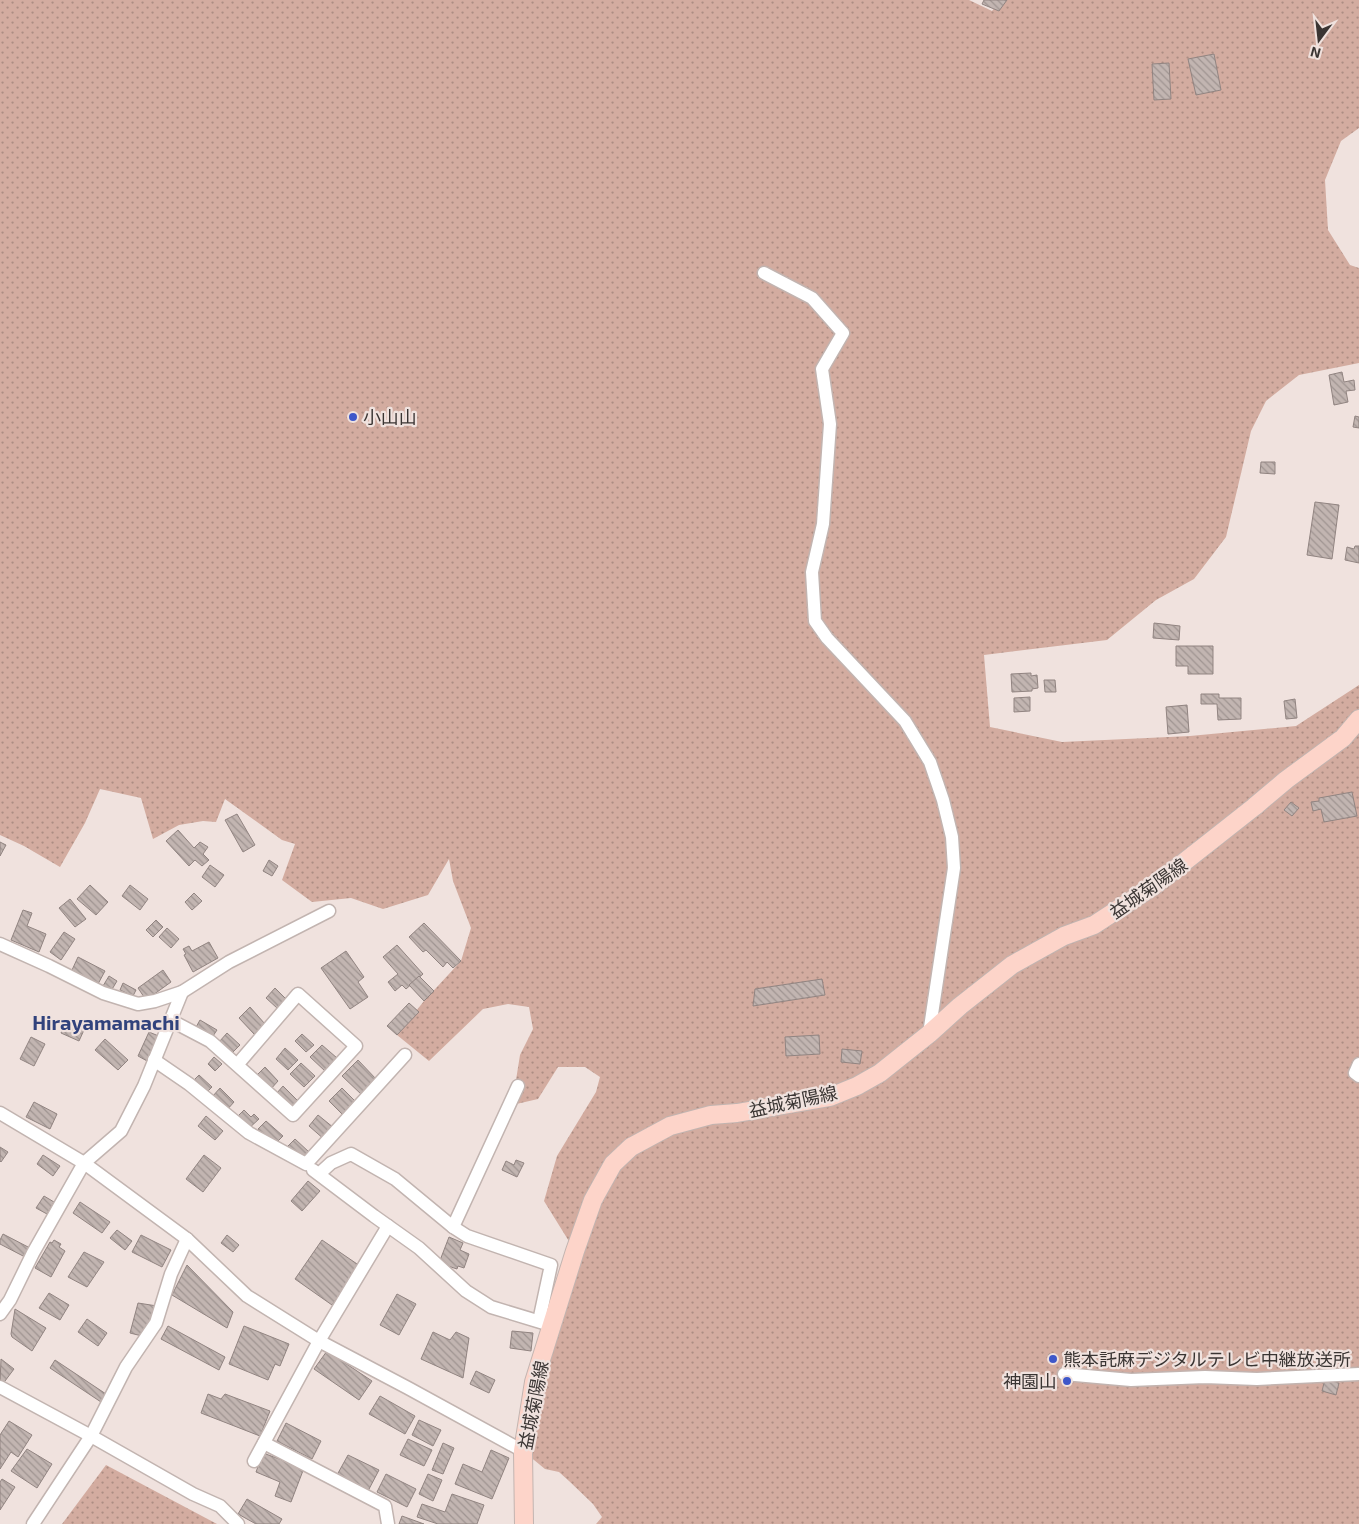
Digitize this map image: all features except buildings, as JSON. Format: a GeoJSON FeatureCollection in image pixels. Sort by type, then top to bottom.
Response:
{"type":"FeatureCollection","features":[{"type":"Feature","properties":{"kind":"main road","name":"益城菊陽線"},"geometry":{"type":"LineString","coordinates":[[524,1524],[523,1451],[545,1323],[592,1200],[613,1164],[632,1147],[670,1126],[711,1115],[737,1113],[830,1097],[857,1086],[880,1073],[1012,965],[1064,936],[1094,925],[1155,885],[1286,780],[1343,738],[1359,719]]}},
{"type":"Feature","properties":{"kind":"street"},"geometry":{"type":"LineString","coordinates":[[764,273],[812,298],[843,333],[822,369],[830,424],[823,524],[812,572],[815,621],[827,638],[905,721],[930,762],[943,800],[952,837],[954,868],[929,1034]]}},
{"type":"Feature","properties":{"kind":"street"},"geometry":{"type":"LineString","coordinates":[[0,944],[103,993],[138,1004],[155,1001],[182,992],[229,962],[330,911]]}},
{"type":"Feature","properties":{"kind":"street"},"geometry":{"type":"LineString","coordinates":[[0,1314],[10,1300],[33,1253],[84,1163],[121,1131],[144,1086],[182,992]]}},
{"type":"Feature","properties":{"kind":"street"},"geometry":{"type":"LineString","coordinates":[[170,1020],[210,1041],[293,1115],[356,1046],[298,994],[237,1065]]}},
{"type":"Feature","properties":{"kind":"street"},"geometry":{"type":"LineString","coordinates":[[306,1164],[405,1055]]}},
{"type":"Feature","properties":{"kind":"street"},"geometry":{"type":"LineString","coordinates":[[154,1060],[189,1084],[249,1132],[306,1164],[319,1174],[388,1226],[419,1248],[466,1291],[492,1307],[545,1323],[551,1266],[467,1236],[453,1228],[395,1179],[351,1154],[331,1163],[319,1174]]}},
{"type":"Feature","properties":{"kind":"street"},"geometry":{"type":"LineString","coordinates":[[1359,1064],[1355,1073],[1359,1076]]}},
{"type":"Feature","properties":{"kind":"street"},"geometry":{"type":"LineString","coordinates":[[453,1228],[518,1086]]}},
{"type":"Feature","properties":{"kind":"street"},"geometry":{"type":"LineString","coordinates":[[0,1113],[84,1163],[187,1239],[247,1296],[320,1341],[523,1451]]}},
{"type":"Feature","properties":{"kind":"street"},"geometry":{"type":"LineString","coordinates":[[254,1461],[320,1341],[388,1226]]}},
{"type":"Feature","properties":{"kind":"street"},"geometry":{"type":"LineString","coordinates":[[33,1524],[91,1436],[126,1367],[156,1323],[170,1274],[187,1239]]}},
{"type":"Feature","properties":{"kind":"street"},"geometry":{"type":"LineString","coordinates":[[1064,1374],[1131,1380],[1205,1377],[1257,1379],[1359,1374]]}},
{"type":"Feature","properties":{"kind":"street"},"geometry":{"type":"LineString","coordinates":[[0,1388],[91,1436],[193,1494],[220,1506],[238,1524]]}},
{"type":"Feature","properties":{"kind":"street"},"geometry":{"type":"LineString","coordinates":[[264,1443],[385,1506],[388,1524]]}},
{"type":"Feature","properties":{"kind":"shaded area"},"geometry":{"type":"Polygon","coordinates":[[[0,0],[969,0],[992,11],[1001,0],[1359,0],[1359,128],[1341,141],[1325,180],[1328,230],[1350,265],[1359,268],[1359,363],[1299,375],[1266,401],[1251,431],[1226,537],[1194,579],[1156,600],[1107,640],[984,655],[990,727],[1062,742],[1190,736],[1296,726],[1359,685],[1359,1524],[596,1524],[602,1517],[593,1504],[559,1472],[545,1469],[523,1451],[575,1251],[544,1201],[557,1156],[596,1092],[600,1077],[585,1067],[558,1067],[538,1099],[512,1105],[520,1055],[533,1029],[529,1007],[508,1004],[483,1009],[429,1061],[397,1035],[424,1001],[461,961],[471,928],[453,881],[449,859],[428,895],[383,909],[351,898],[312,902],[282,880],[295,844],[282,840],[225,799],[216,822],[203,821],[179,825],[153,839],[141,798],[100,789],[85,823],[60,867],[24,846],[0,835],[0,0]]]}},
{"type":"Feature","properties":{"kind":"shaded area"},"geometry":{"type":"Polygon","coordinates":[[[106,1465],[217,1524],[62,1524],[106,1465]]]}},
{"type":"Feature","properties":{"kind":"place","name":"小山山"},"geometry":{"type":"Point","coordinates":[353,417]}},
{"type":"Feature","properties":{"kind":"place","name":"熊本託麻デジタルテレビ中継放送所"},"geometry":{"type":"Point","coordinates":[1053,1359]}},
{"type":"Feature","properties":{"kind":"place","name":"神園山"},"geometry":{"type":"Point","coordinates":[1067,1381]}},
{"type":"Feature","properties":{"kind":"district","name":"Hirayamamachi"},"geometry":{"type":"Point","coordinates":[106,1022]}}]}
